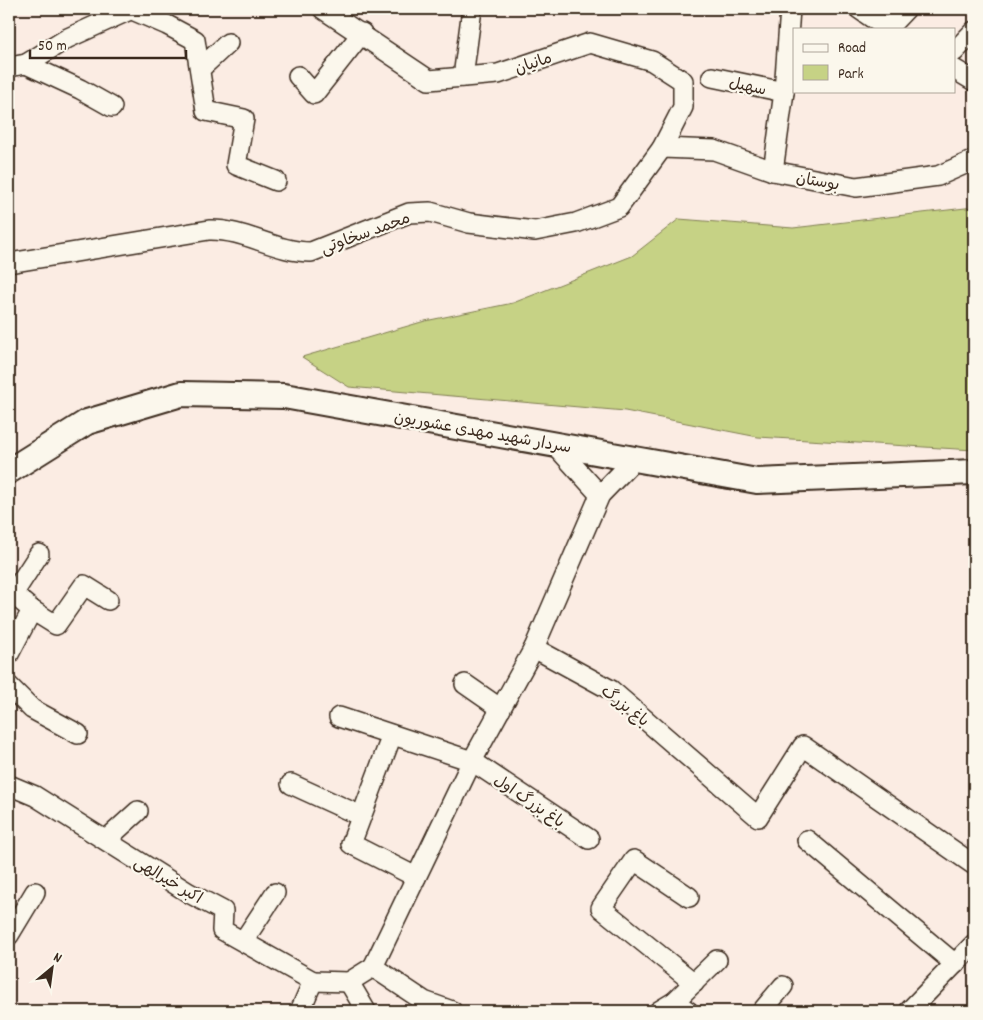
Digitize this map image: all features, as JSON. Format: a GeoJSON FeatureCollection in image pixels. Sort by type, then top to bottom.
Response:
{"type":"FeatureCollection","features":[{"type":"Feature","properties":{"kind":"street"},"geometry":{"type":"LineString","coordinates":[[17,66],[68,38],[130,9],[167,25],[195,40],[206,111],[244,119],[236,165],[276,181]]}},
{"type":"Feature","properties":{"kind":"street","name":"مانیان"},"geometry":{"type":"LineString","coordinates":[[323,9],[362,33],[429,80],[498,74],[590,43],[652,62],[683,81],[683,107],[662,148]]}},
{"type":"Feature","properties":{"kind":"street"},"geometry":{"type":"LineString","coordinates":[[463,77],[472,9]]}},
{"type":"Feature","properties":{"kind":"street"},"geometry":{"type":"LineString","coordinates":[[773,172],[784,92],[790,9]]}},
{"type":"Feature","properties":{"kind":"street"},"geometry":{"type":"LineString","coordinates":[[859,9],[887,28]]}},
{"type":"Feature","properties":{"kind":"street"},"geometry":{"type":"LineString","coordinates":[[889,28],[906,9]]}},
{"type":"Feature","properties":{"kind":"street"},"geometry":{"type":"LineString","coordinates":[[956,50],[974,31]]}},
{"type":"Feature","properties":{"kind":"street"},"geometry":{"type":"LineString","coordinates":[[298,76],[314,94],[362,33]]}},
{"type":"Feature","properties":{"kind":"street"},"geometry":{"type":"LineString","coordinates":[[200,69],[228,43]]}},
{"type":"Feature","properties":{"kind":"street"},"geometry":{"type":"LineString","coordinates":[[17,66],[80,89],[112,107]]}},
{"type":"Feature","properties":{"kind":"street"},"geometry":{"type":"LineString","coordinates":[[956,70],[974,81]]}},
{"type":"Feature","properties":{"kind":"street","name":"سهیل"},"geometry":{"type":"LineString","coordinates":[[712,77],[784,92]]}},
{"type":"Feature","properties":{"kind":"street","name":"بوستان"},"geometry":{"type":"LineString","coordinates":[[662,148],[714,150],[773,172],[856,186],[938,176],[974,160]]}},
{"type":"Feature","properties":{"kind":"street","name":"محمد سخاوتی"},"geometry":{"type":"LineString","coordinates":[[9,263],[218,230],[243,234],[296,252],[311,252],[388,220],[409,213],[423,212],[430,212],[469,223],[535,231],[576,222],[619,207],[662,148]]}},
{"type":"Feature","properties":{"kind":"street","name":"سردار شهید مهدی عشوریون"},"geometry":{"type":"LineString","coordinates":[[9,470],[87,422],[181,394],[284,396],[758,481],[974,472]]}},
{"type":"Feature","properties":{"kind":"street"},"geometry":{"type":"LineString","coordinates":[[554,444],[600,495]]}},
{"type":"Feature","properties":{"kind":"street"},"geometry":{"type":"LineString","coordinates":[[300,1011],[313,981],[349,982],[373,967],[472,761],[534,648],[600,495],[635,459]]}},
{"type":"Feature","properties":{"kind":"street"},"geometry":{"type":"LineString","coordinates":[[39,554],[13,594],[32,610],[56,625],[84,585],[108,600]]}},
{"type":"Feature","properties":{"kind":"street"},"geometry":{"type":"LineString","coordinates":[[9,654],[32,610]]}},
{"type":"Feature","properties":{"kind":"street","name":"باغ بزرگ"},"geometry":{"type":"LineString","coordinates":[[534,648],[611,690],[758,817],[803,746],[974,864]]}},
{"type":"Feature","properties":{"kind":"street"},"geometry":{"type":"LineString","coordinates":[[465,684],[501,709]]}},
{"type":"Feature","properties":{"kind":"street"},"geometry":{"type":"LineString","coordinates":[[9,686],[32,708],[78,734]]}},
{"type":"Feature","properties":{"kind":"street","name":"باغ بزرگ اول"},"geometry":{"type":"LineString","coordinates":[[339,717],[472,761],[589,839]]}},
{"type":"Feature","properties":{"kind":"street"},"geometry":{"type":"LineString","coordinates":[[392,735],[351,844],[416,877]]}},
{"type":"Feature","properties":{"kind":"street"},"geometry":{"type":"LineString","coordinates":[[291,784],[361,816]]}},
{"type":"Feature","properties":{"kind":"street","name":"اکبر خیرالهی"},"geometry":{"type":"LineString","coordinates":[[9,785],[36,796],[189,894],[223,911],[222,930],[244,940],[313,981]]}},
{"type":"Feature","properties":{"kind":"street"},"geometry":{"type":"LineString","coordinates":[[106,840],[138,811]]}},
{"type":"Feature","properties":{"kind":"street"},"geometry":{"type":"LineString","coordinates":[[807,840],[955,964]]}},
{"type":"Feature","properties":{"kind":"street"},"geometry":{"type":"LineString","coordinates":[[689,897],[634,860],[601,908],[694,983]]}},
{"type":"Feature","properties":{"kind":"street"},"geometry":{"type":"LineString","coordinates":[[9,935],[35,892]]}},
{"type":"Feature","properties":{"kind":"street"},"geometry":{"type":"LineString","coordinates":[[244,940],[275,894]]}},
{"type":"Feature","properties":{"kind":"street"},"geometry":{"type":"LineString","coordinates":[[909,1011],[974,944]]}},
{"type":"Feature","properties":{"kind":"street"},"geometry":{"type":"LineString","coordinates":[[674,1008],[694,983],[717,960]]}},
{"type":"Feature","properties":{"kind":"street"},"geometry":{"type":"LineString","coordinates":[[373,967],[424,1001],[452,1011]]}},
{"type":"Feature","properties":{"kind":"street"},"geometry":{"type":"LineString","coordinates":[[349,982],[366,1011]]}},
{"type":"Feature","properties":{"kind":"street"},"geometry":{"type":"LineString","coordinates":[[762,1011],[783,986]]}},
{"type":"Feature","properties":{"kind":"green space"},"geometry":{"type":"Polygon","coordinates":[[[974,207],[974,450],[758,437],[625,411],[349,387],[302,357],[425,321],[513,303],[632,256],[679,219],[793,228],[974,207]]]}}]}
